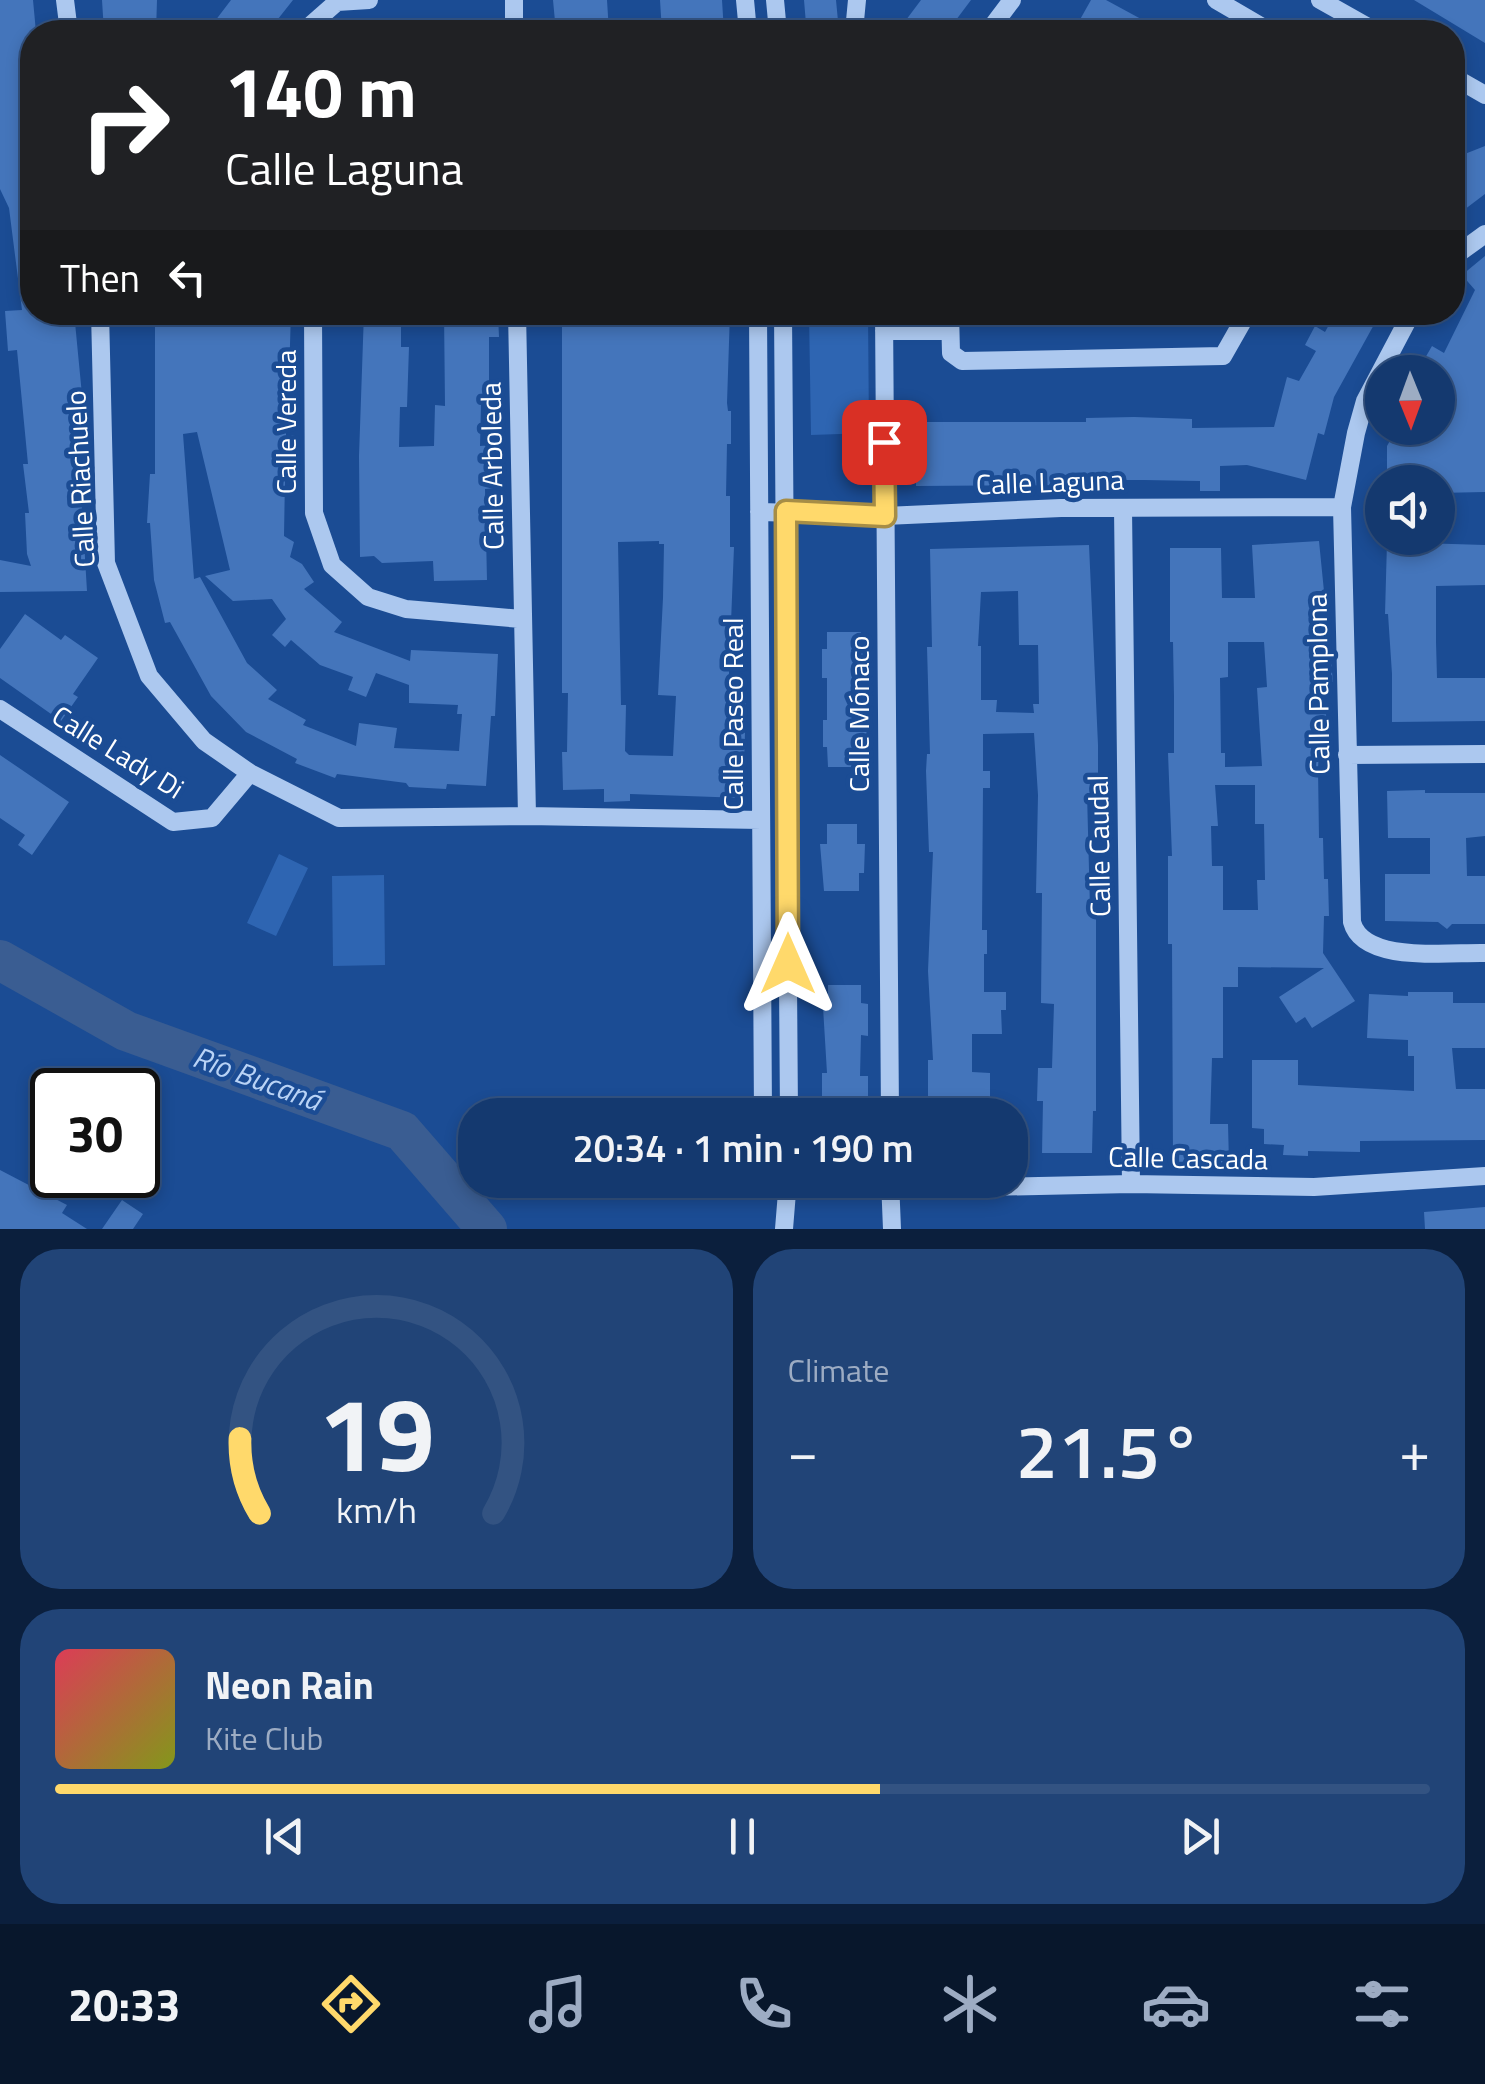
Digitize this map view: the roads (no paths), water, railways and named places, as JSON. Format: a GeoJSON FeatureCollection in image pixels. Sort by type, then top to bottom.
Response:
{"type":"FeatureCollection","features":[{"type":"Feature","properties":{"kind":"street"},"geometry":{"type":"LineString","coordinates":[[317,20],[337,2],[368,0]]}},
{"type":"Feature","properties":{"kind":"street"},"geometry":{"type":"LineString","coordinates":[[1216,0],[1250,20]]}},
{"type":"Feature","properties":{"kind":"street"},"geometry":{"type":"LineString","coordinates":[[1320,0],[1355,20]]}},
{"type":"Feature","properties":{"kind":"street","name":"Calle Riachuelo"},"geometry":{"type":"LineString","coordinates":[[100,325],[106,563],[149,676],[204,742],[250,773],[338,818],[761,820]]}},
{"type":"Feature","properties":{"kind":"street","name":"Calle Vereda"},"geometry":{"type":"LineString","coordinates":[[313,325],[314,512],[332,564],[368,597],[406,609],[521,619]]}},
{"type":"Feature","properties":{"kind":"street","name":"Calle Arboleda"},"geometry":{"type":"LineString","coordinates":[[517,325],[526,816]]}},
{"type":"Feature","properties":{"kind":"street","name":"Calle Paseo Real"},"geometry":{"type":"LineString","coordinates":[[758,325],[764,1098]]}},
{"type":"Feature","properties":{"kind":"street","name":"Calle Paseo Real"},"geometry":{"type":"LineString","coordinates":[[782,325],[789,1098]]}},
{"type":"Feature","properties":{"kind":"street","name":"Calle Mónaco"},"geometry":{"type":"LineString","coordinates":[[884,325],[890,1098]]}},
{"type":"Feature","properties":{"kind":"street"},"geometry":{"type":"LineString","coordinates":[[950,325],[951,353],[962,361],[1223,356],[1241,325]]}},
{"type":"Feature","properties":{"kind":"street","name":"Calle Pamplona"},"geometry":{"type":"LineString","coordinates":[[1405,325],[1366,401],[1342,506],[1351,910],[1355,933],[1370,945],[1386,950],[1485,953]]}},
{"type":"Feature","properties":{"kind":"street","name":"Calle Laguna"},"geometry":{"type":"LineString","coordinates":[[759,512],[885,516],[1342,506]]}},
{"type":"Feature","properties":{"kind":"street","name":"Calle Caudal"},"geometry":{"type":"LineString","coordinates":[[1123,508],[1131,1184]]}},
{"type":"Feature","properties":{"kind":"street","name":"Calle Lady Di"},"geometry":{"type":"LineString","coordinates":[[0,709],[173,822],[212,818],[250,773]]}},
{"type":"Feature","properties":{"kind":"street"},"geometry":{"type":"LineString","coordinates":[[1347,755],[1485,754]]}},
{"type":"Feature","properties":{"kind":"street","name":"Calle Cascada"},"geometry":{"type":"LineString","coordinates":[[1028,1184],[1314,1187],[1485,1176]]}},
{"type":"Feature","properties":{"kind":"street"},"geometry":{"type":"LineString","coordinates":[[784,1198],[784,1229]]}},
{"type":"Feature","properties":{"kind":"street"},"geometry":{"type":"LineString","coordinates":[[891,1198],[892,1229]]}},
{"type":"Feature","properties":{"kind":"waterway","name":"Río Bucaná"},"geometry":{"type":"LineString","coordinates":[[0,960],[126,1031],[402,1131],[487,1229]]}}]}
